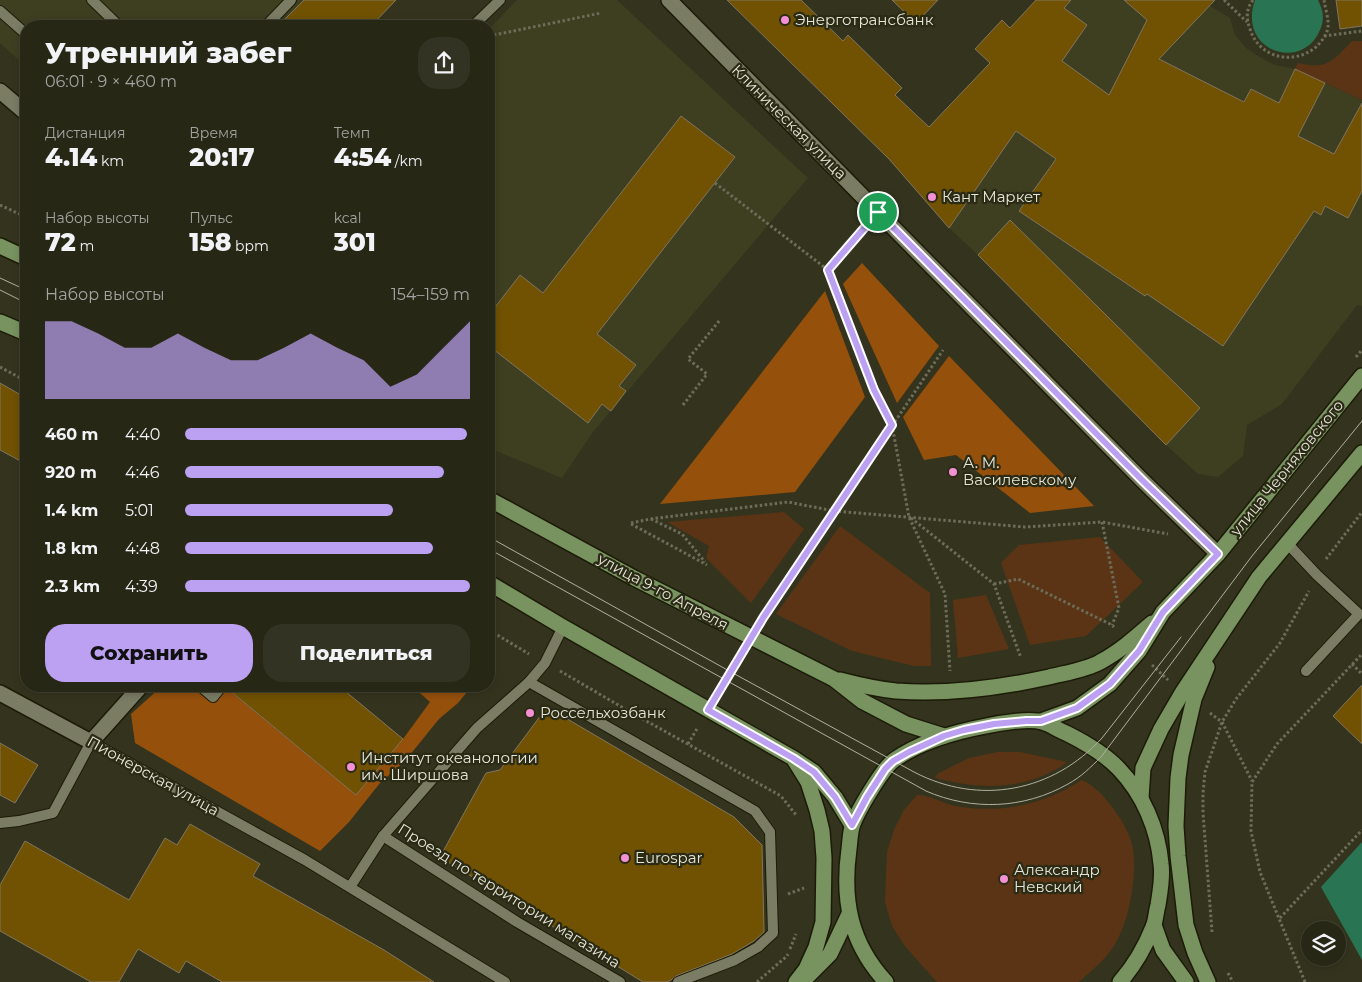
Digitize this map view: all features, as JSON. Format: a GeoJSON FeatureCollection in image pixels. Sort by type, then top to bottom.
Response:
{"type":"FeatureCollection","features":[{"type":"Feature","properties":{"kind":"main road"},"geometry":{"type":"LineString","coordinates":[[0,246],[20,255]]}},
{"type":"Feature","properties":{"kind":"main road"},"geometry":{"type":"LineString","coordinates":[[0,322],[20,330]]}},
{"type":"Feature","properties":{"kind":"main road","name":"улица Черняховского"},"geometry":{"type":"LineString","coordinates":[[1041,721],[1077,708],[1110,684],[1139,651],[1163,612],[1218,554],[1362,376]]}},
{"type":"Feature","properties":{"kind":"main road"},"geometry":{"type":"LineString","coordinates":[[1141,798],[1142,768],[1161,729],[1182,693],[1259,577],[1362,453]]}},
{"type":"Feature","properties":{"kind":"main road","name":"улица 9-го Апреля"},"geometry":{"type":"LineString","coordinates":[[495,502],[634,578],[834,679],[862,700],[906,724],[944,736]]}},
{"type":"Feature","properties":{"kind":"main road"},"geometry":{"type":"LineString","coordinates":[[495,587],[793,758],[814,772],[835,797],[852,825]]}},
{"type":"Feature","properties":{"kind":"main road"},"geometry":{"type":"LineString","coordinates":[[834,679],[895,691],[923,692],[981,689],[1034,680],[1073,672],[1099,663],[1130,642],[1163,612]]}},
{"type":"Feature","properties":{"kind":"main road"},"geometry":{"type":"LineString","coordinates":[[1208,982],[1195,953],[1186,925],[1178,856],[1176,804],[1181,755],[1194,699],[1222,633]]}},
{"type":"Feature","properties":{"kind":"main road"},"geometry":{"type":"LineString","coordinates":[[886,982],[874,969],[861,948],[849,914],[846,887],[852,825],[867,797],[885,769],[893,761],[944,736],[994,724],[1041,721],[1075,738],[1103,755],[1119,768],[1141,798],[1156,835],[1162,865],[1160,895],[1154,926],[1138,958],[1120,982]]}},
{"type":"Feature","properties":{"kind":"main road"},"geometry":{"type":"LineString","coordinates":[[793,758],[808,782],[817,810],[822,831],[824,858],[823,922],[816,947],[806,969],[796,982]]}},
{"type":"Feature","properties":{"kind":"main road"},"geometry":{"type":"LineString","coordinates":[[803,982],[830,954],[849,914]]}},
{"type":"Feature","properties":{"kind":"main road"},"geometry":{"type":"LineString","coordinates":[[1154,926],[1163,950],[1186,982]]}},
{"type":"Feature","properties":{"kind":"street","name":"Клиническая улица"},"geometry":{"type":"LineString","coordinates":[[670,0],[1142,480],[1218,554]]}},
{"type":"Feature","properties":{"kind":"street"},"geometry":{"type":"LineString","coordinates":[[0,91],[20,108]]}},
{"type":"Feature","properties":{"kind":"street"},"geometry":{"type":"LineString","coordinates":[[92,742],[136,692]]}},
{"type":"Feature","properties":{"kind":"street","name":"Пионерская улица"},"geometry":{"type":"LineString","coordinates":[[0,693],[92,742]]}},
{"type":"Feature","properties":{"kind":"lane"},"geometry":{"type":"LineString","coordinates":[[272,20],[291,0]]}},
{"type":"Feature","properties":{"kind":"lane"},"geometry":{"type":"LineString","coordinates":[[479,20],[500,0]]}},
{"type":"Feature","properties":{"kind":"lane"},"geometry":{"type":"LineString","coordinates":[[96,1],[114,20]]}},
{"type":"Feature","properties":{"kind":"lane"},"geometry":{"type":"LineString","coordinates":[[0,11],[20,29]]}},
{"type":"Feature","properties":{"kind":"lane"},"geometry":{"type":"LineString","coordinates":[[1287,543],[1317,575],[1359,614],[1306,671]]}},
{"type":"Feature","properties":{"kind":"lane"},"geometry":{"type":"LineString","coordinates":[[350,887],[383,836],[478,728],[529,682],[545,663],[563,627]]}},
{"type":"Feature","properties":{"kind":"lane"},"geometry":{"type":"LineString","coordinates":[[529,682],[756,811],[770,832],[773,933],[758,947],[735,960],[678,982]]}},
{"type":"Feature","properties":{"kind":"lane"},"geometry":{"type":"LineString","coordinates":[[207,692],[213,697],[217,692]]}},
{"type":"Feature","properties":{"kind":"lane"},"geometry":{"type":"LineString","coordinates":[[0,824],[53,813],[92,742]]}},
{"type":"Feature","properties":{"kind":"lane","name":"Пионерская улица"},"geometry":{"type":"LineString","coordinates":[[92,742],[306,860],[504,982]]}},
{"type":"Feature","properties":{"kind":"lane","name":"Проезд по территории магазина"},"geometry":{"type":"LineString","coordinates":[[383,836],[517,922],[620,982]]}},
{"type":"Feature","properties":{"kind":"path"},"geometry":{"type":"LineString","coordinates":[[1224,0],[1247,22],[1253,38],[1263,50],[1277,57],[1294,58],[1309,53],[1321,42],[1328,28],[1324,0]]}},
{"type":"Feature","properties":{"kind":"path"},"geometry":{"type":"LineString","coordinates":[[1247,22],[1249,6],[1254,0]]}},
{"type":"Feature","properties":{"kind":"path"},"geometry":{"type":"LineString","coordinates":[[495,35],[601,13]]}},
{"type":"Feature","properties":{"kind":"path"},"geometry":{"type":"LineString","coordinates":[[1324,36],[1362,31]]}},
{"type":"Feature","properties":{"kind":"path"},"geometry":{"type":"LineString","coordinates":[[715,183],[828,270],[874,390],[892,425],[909,517],[945,594],[950,674]]}},
{"type":"Feature","properties":{"kind":"path"},"geometry":{"type":"LineString","coordinates":[[0,205],[20,214]]}},
{"type":"Feature","properties":{"kind":"path"},"geometry":{"type":"LineString","coordinates":[[828,270],[878,212]]}},
{"type":"Feature","properties":{"kind":"path"},"geometry":{"type":"LineString","coordinates":[[683,405],[707,374],[688,359],[720,320]]}},
{"type":"Feature","properties":{"kind":"path"},"geometry":{"type":"LineString","coordinates":[[560,671],[632,714],[688,744],[751,637],[944,350]]}},
{"type":"Feature","properties":{"kind":"path"},"geometry":{"type":"LineString","coordinates":[[0,367],[20,379]]}},
{"type":"Feature","properties":{"kind":"path"},"geometry":{"type":"LineString","coordinates":[[650,519],[682,534],[707,565],[630,523],[650,519],[788,502],[834,511],[1025,527],[1102,522],[1169,534]]}},
{"type":"Feature","properties":{"kind":"path"},"geometry":{"type":"LineString","coordinates":[[1212,937],[1203,793],[1205,772],[1222,722],[1236,699],[1280,643],[1324,561],[1362,512]]}},
{"type":"Feature","properties":{"kind":"path"},"geometry":{"type":"LineString","coordinates":[[909,517],[994,584],[1021,658]]}},
{"type":"Feature","properties":{"kind":"path"},"geometry":{"type":"LineString","coordinates":[[1102,522],[1119,608],[1112,625]]}},
{"type":"Feature","properties":{"kind":"path"},"geometry":{"type":"LineString","coordinates":[[994,584],[1018,580],[1112,625],[1117,630]]}},
{"type":"Feature","properties":{"kind":"path"},"geometry":{"type":"LineString","coordinates":[[495,634],[545,663]]}},
{"type":"Feature","properties":{"kind":"path"},"geometry":{"type":"LineString","coordinates":[[1252,782],[1277,744],[1362,654]]}},
{"type":"Feature","properties":{"kind":"path"},"geometry":{"type":"LineString","coordinates":[[1352,664],[1362,674]]}},
{"type":"Feature","properties":{"kind":"path"},"geometry":{"type":"LineString","coordinates":[[1222,722],[1252,782],[1252,831],[1260,872],[1305,982]]}},
{"type":"Feature","properties":{"kind":"path"},"geometry":{"type":"LineString","coordinates":[[1280,918],[1362,830]]}},
{"type":"Feature","properties":{"kind":"path"},"geometry":{"type":"LineString","coordinates":[[1224,966],[1233,982]]}},
{"type":"Feature","properties":{"kind":"shaded area"},"geometry":{"type":"Polygon","coordinates":[[[0,0],[396,0],[377,20],[20,20],[20,61],[0,43],[0,0]]]}},
{"type":"Feature","properties":{"kind":"shaded area"},"geometry":{"type":"Polygon","coordinates":[[[517,0],[617,0],[808,178],[593,432],[562,478],[495,450],[495,23],[517,0]]]}},
{"type":"Feature","properties":{"kind":"shaded area"},"geometry":{"type":"Polygon","coordinates":[[[1071,0],[1204,0],[1210,6],[1230,18],[1235,35],[1246,48],[1261,58],[1275,65],[1295,69],[1362,100],[1362,177],[1298,136],[1307,117],[1251,89],[1244,102],[1133,46],[1109,95],[1036,145],[1056,159],[1032,194],[1054,235],[1145,296],[1182,119],[1321,214],[1325,206],[1348,218],[1362,191],[1362,306],[1357,305],[1282,404],[1247,425],[1243,456],[1218,477],[1198,474],[1166,445],[949,228],[1086,25],[1064,8],[1071,0]]]}},
{"type":"Feature","properties":{"kind":"shaded area"},"geometry":{"type":"Polygon","coordinates":[[[1255,0],[1318,0],[1323,15],[1320,30],[1311,43],[1300,51],[1287,53],[1274,50],[1263,43],[1255,32],[1252,18],[1255,0]]]}},
{"type":"Feature","properties":{"kind":"shaded area"},"geometry":{"type":"Polygon","coordinates":[[[1352,41],[1362,41],[1362,100],[1295,69],[1298,63],[1316,65],[1329,62],[1340,54],[1352,41]]]}},
{"type":"Feature","properties":{"kind":"shaded area"},"geometry":{"type":"Polygon","coordinates":[[[862,263],[939,346],[897,403],[843,284],[862,263]]]}},
{"type":"Feature","properties":{"kind":"shaded area"},"geometry":{"type":"Polygon","coordinates":[[[825,291],[865,397],[795,492],[660,504],[825,291]]]}},
{"type":"Feature","properties":{"kind":"shaded area"},"geometry":{"type":"Polygon","coordinates":[[[949,356],[1094,506],[1030,513],[956,455],[924,460],[903,417],[949,356]]]}},
{"type":"Feature","properties":{"kind":"shaded area"},"geometry":{"type":"Polygon","coordinates":[[[784,512],[804,529],[751,603],[706,558],[709,546],[667,522],[784,512]]]}},
{"type":"Feature","properties":{"kind":"shaded area"},"geometry":{"type":"Polygon","coordinates":[[[840,526],[930,593],[931,666],[914,666],[852,651],[776,614],[840,526]]]}},
{"type":"Feature","properties":{"kind":"shaded area"},"geometry":{"type":"Polygon","coordinates":[[[1100,537],[1143,582],[1086,636],[1030,645],[1001,563],[1019,545],[1100,537]]]}},
{"type":"Feature","properties":{"kind":"shaded area"},"geometry":{"type":"Polygon","coordinates":[[[986,595],[1009,649],[958,658],[953,600],[986,595]]]}},
{"type":"Feature","properties":{"kind":"shaded area"},"geometry":{"type":"Polygon","coordinates":[[[155,692],[231,692],[356,795],[403,739],[430,702],[419,692],[467,692],[458,703],[439,719],[405,761],[380,783],[349,822],[320,851],[135,743],[131,714],[155,692]]]}},
{"type":"Feature","properties":{"kind":"shaded area"},"geometry":{"type":"Polygon","coordinates":[[[998,752],[1020,752],[1067,762],[1057,769],[1034,779],[1007,785],[980,786],[935,777],[939,773],[969,758],[998,752]]]}},
{"type":"Feature","properties":{"kind":"shaded area"},"geometry":{"type":"Polygon","coordinates":[[[1082,780],[1098,791],[1114,809],[1127,830],[1133,849],[1134,873],[1131,899],[1124,925],[1114,946],[1098,965],[1079,982],[937,982],[904,945],[892,926],[885,902],[887,852],[894,830],[904,810],[917,795],[927,796],[955,806],[989,809],[1005,808],[1052,796],[1082,780]]]}},
{"type":"Feature","properties":{"kind":"shaded area"},"geometry":{"type":"Polygon","coordinates":[[[1362,842],[1362,960],[1346,932],[1346,921],[1340,921],[1321,887],[1362,842]]]}},
{"type":"Feature","properties":{"kind":"building"},"geometry":{"type":"Polygon","coordinates":[[[304,0],[396,0],[377,20],[284,20],[304,0]]]}},
{"type":"Feature","properties":{"kind":"building"},"geometry":{"type":"Polygon","coordinates":[[[727,0],[801,0],[843,41],[848,35],[902,88],[895,95],[929,127],[990,63],[975,49],[1002,20],[1010,28],[1036,0],[1071,0],[1064,8],[1087,25],[1062,61],[1109,95],[1147,20],[1124,0],[1215,0],[1159,59],[1244,102],[1251,89],[1279,103],[1295,69],[1325,83],[1298,136],[1334,154],[1362,103],[1362,191],[1348,218],[1325,206],[1321,215],[1314,211],[1223,346],[1019,211],[1056,159],[1016,131],[949,228],[889,159],[727,0]]]}},
{"type":"Feature","properties":{"kind":"building"},"geometry":{"type":"Polygon","coordinates":[[[892,0],[938,0],[916,23],[892,0]]]}},
{"type":"Feature","properties":{"kind":"building"},"geometry":{"type":"Polygon","coordinates":[[[1336,0],[1362,0],[1362,26],[1340,29],[1336,0]]]}},
{"type":"Feature","properties":{"kind":"building"},"geometry":{"type":"Polygon","coordinates":[[[681,116],[735,157],[597,334],[636,365],[619,386],[626,391],[611,411],[602,404],[588,423],[495,351],[495,307],[520,275],[543,293],[681,116]]]}},
{"type":"Feature","properties":{"kind":"building"},"geometry":{"type":"Polygon","coordinates":[[[1010,220],[1200,408],[1166,445],[978,255],[1010,220]]]}},
{"type":"Feature","properties":{"kind":"building"},"geometry":{"type":"Polygon","coordinates":[[[0,383],[20,395],[20,461],[0,450],[0,383]]]}},
{"type":"Feature","properties":{"kind":"building"},"geometry":{"type":"Polygon","coordinates":[[[1362,685],[1362,744],[1333,716],[1362,685]]]}},
{"type":"Feature","properties":{"kind":"building","name":"Институт океанологии им. Ширшова"},"geometry":{"type":"Polygon","coordinates":[[[232,692],[346,692],[403,739],[356,795],[232,692]]]}},
{"type":"Feature","properties":{"kind":"building"},"geometry":{"type":"Polygon","coordinates":[[[547,707],[734,817],[762,845],[764,932],[754,941],[732,954],[676,976],[667,982],[643,982],[440,857],[486,773],[500,770],[547,707]]]}},
{"type":"Feature","properties":{"kind":"building"},"geometry":{"type":"Polygon","coordinates":[[[0,743],[38,765],[15,803],[0,795],[0,743]]]}},
{"type":"Feature","properties":{"kind":"building"},"geometry":{"type":"Polygon","coordinates":[[[190,824],[260,864],[253,876],[384,950],[434,982],[222,982],[186,961],[179,973],[138,949],[119,982],[91,982],[0,931],[0,885],[25,841],[129,900],[165,838],[177,845],[190,824]]]}},
{"type":"Feature","properties":{"kind":"tram line"},"geometry":{"type":"LineString","coordinates":[[0,278],[20,287]]}},
{"type":"Feature","properties":{"kind":"tram line"},"geometry":{"type":"LineString","coordinates":[[0,290],[20,300]]}},
{"type":"Feature","properties":{"kind":"tram line"},"geometry":{"type":"LineString","coordinates":[[495,552],[926,791],[961,802],[980,804],[1016,802],[1034,798],[1068,784],[1082,775],[1101,757],[1252,556],[1362,421]]}},
{"type":"Feature","properties":{"kind":"tram line"},"geometry":{"type":"LineString","coordinates":[[495,540],[914,772],[939,783],[964,789],[1014,788],[1038,781],[1061,771],[1083,756],[1102,738],[1181,637]]}},
{"type":"Feature","properties":{"kind":"place","name":"Энерготрансбанк"},"geometry":{"type":"Point","coordinates":[785,20]}},
{"type":"Feature","properties":{"kind":"place","name":"Кант Маркет"},"geometry":{"type":"Point","coordinates":[932,197]}},
{"type":"Feature","properties":{"kind":"place","name":"А. М. Василевскому"},"geometry":{"type":"Point","coordinates":[953,472]}},
{"type":"Feature","properties":{"kind":"place","name":"Россельхозбанк"},"geometry":{"type":"Point","coordinates":[530,713]}},
{"type":"Feature","properties":{"kind":"place","name":"Институт океанологии им. Ширшова"},"geometry":{"type":"Point","coordinates":[351,767]}},
{"type":"Feature","properties":{"kind":"place","name":"Eurospar"},"geometry":{"type":"Point","coordinates":[625,858]}},
{"type":"Feature","properties":{"kind":"place","name":"Александр Невский"},"geometry":{"type":"Point","coordinates":[1004,879]}},
{"type":"Feature","properties":{"kind":"route"},"geometry":{"type":"LineString","coordinates":[[878,212],[1142,480],[1218,554],[1163,612],[1139,651],[1110,684],[1077,708],[1041,721],[994,724],[964,730],[944,736],[909,752],[893,761],[885,769],[852,825],[835,797],[814,772],[708,710],[763,618],[892,425],[874,390],[828,270],[878,212]]}}]}
